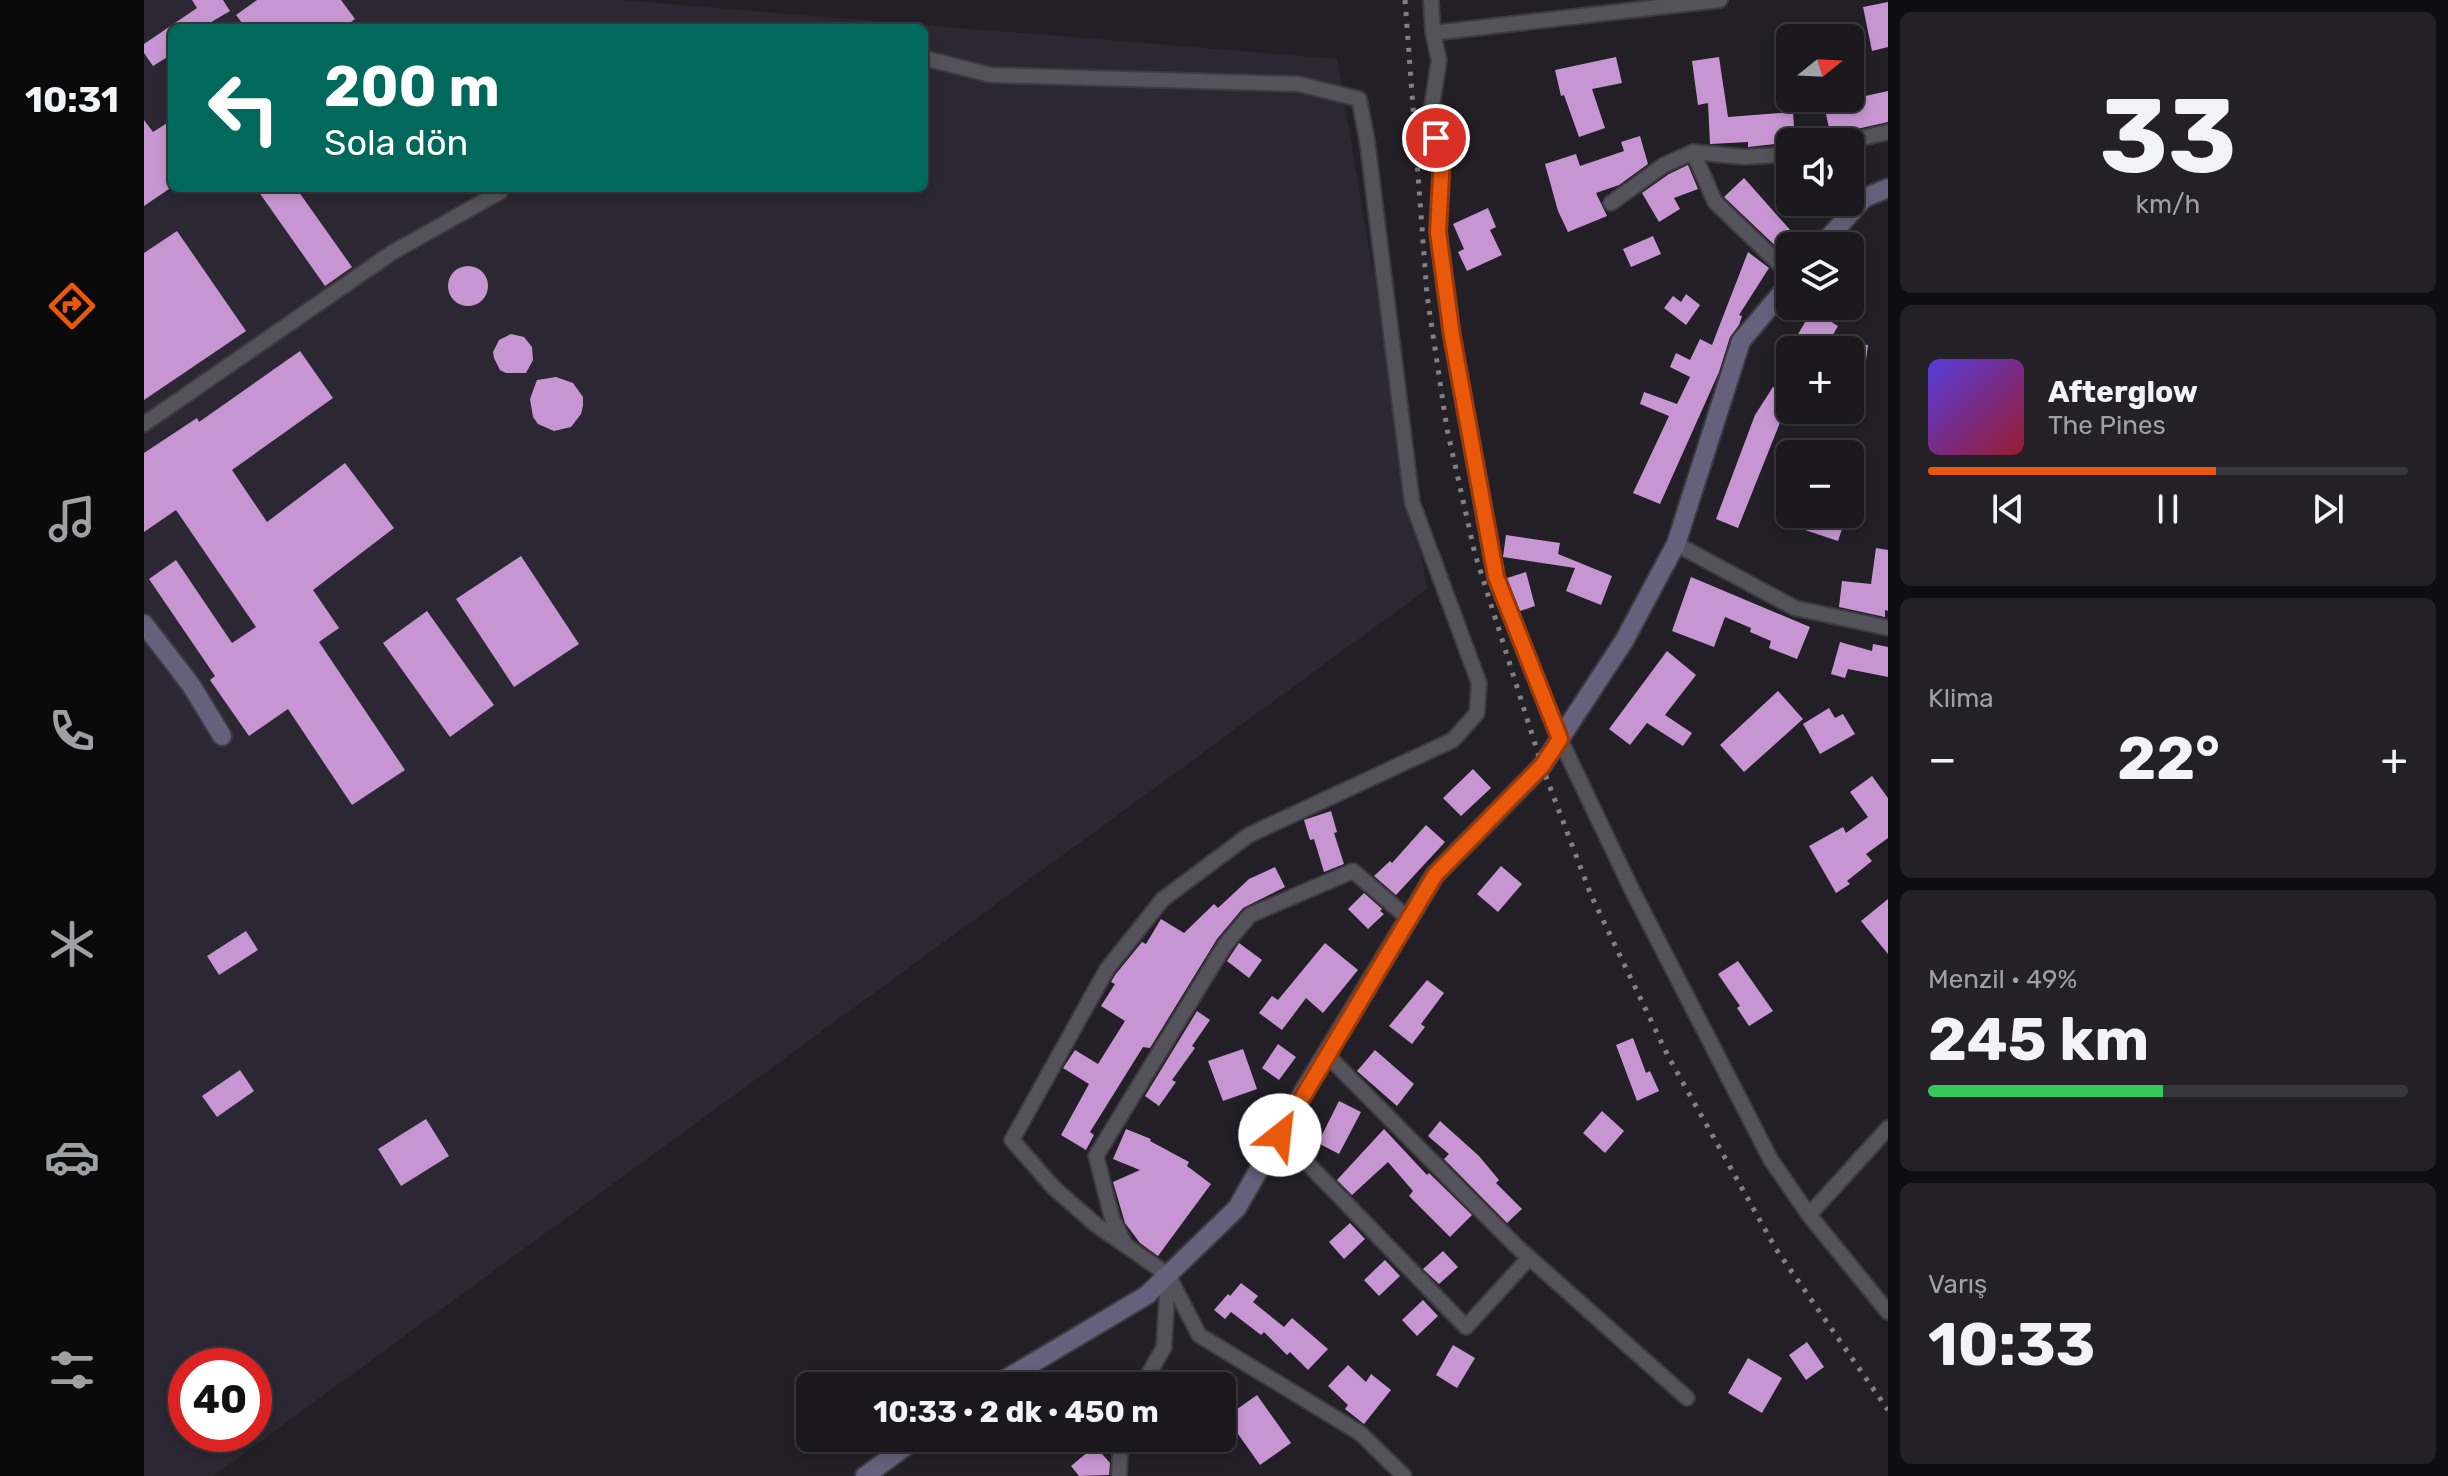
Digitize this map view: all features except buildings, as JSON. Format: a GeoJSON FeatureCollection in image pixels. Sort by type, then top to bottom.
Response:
{"type":"FeatureCollection","features":[{"type":"Feature","properties":{"kind":"street"},"geometry":{"type":"LineString","coordinates":[[1431,0],[1439,60],[1430,119],[1442,157],[1438,232],[1452,336],[1496,577],[1560,739],[1632,890],[1771,1160],[1809,1215],[1888,1312]]}},
{"type":"Feature","properties":{"kind":"street"},"geometry":{"type":"LineString","coordinates":[[1433,33],[1720,0]]}},
{"type":"Feature","properties":{"kind":"street"},"geometry":{"type":"LineString","coordinates":[[928,59],[991,75],[1299,84],[1359,99],[1367,140],[1412,502],[1479,683],[1477,713],[1453,740],[1249,835],[1163,899],[1107,969],[1012,1140],[1054,1188],[1095,1224],[1168,1275],[1199,1335],[1360,1433],[1404,1476]]}},
{"type":"Feature","properties":{"kind":"street"},"geometry":{"type":"LineString","coordinates":[[1864,138],[1888,132]]}},
{"type":"Feature","properties":{"kind":"street"},"geometry":{"type":"LineString","coordinates":[[1611,203],[1664,165],[1693,152],[1744,157],[1776,155]]}},
{"type":"Feature","properties":{"kind":"street"},"geometry":{"type":"LineString","coordinates":[[1693,152],[1715,202],[1776,261]]}},
{"type":"Feature","properties":{"kind":"street"},"geometry":{"type":"LineString","coordinates":[[1834,232],[1864,198],[1888,188]]}},
{"type":"Feature","properties":{"kind":"street"},"geometry":{"type":"LineString","coordinates":[[144,424],[393,252],[500,192]]}},
{"type":"Feature","properties":{"kind":"street"},"geometry":{"type":"LineString","coordinates":[[1018,1372],[1147,1295],[1237,1208],[1435,875],[1542,766],[1624,641],[1676,544],[1741,341],[1776,300]]}},
{"type":"Feature","properties":{"kind":"street"},"geometry":{"type":"LineString","coordinates":[[1676,544],[1795,608],[1888,628]]}},
{"type":"Feature","properties":{"kind":"street"},"geometry":{"type":"LineString","coordinates":[[144,624],[191,685],[222,736]]}},
{"type":"Feature","properties":{"kind":"street"},"geometry":{"type":"LineString","coordinates":[[1126,1246],[1112,1218],[1096,1156],[1225,945],[1250,915],[1353,871],[1409,919]]}},
{"type":"Feature","properties":{"kind":"street"},"geometry":{"type":"LineString","coordinates":[[1327,1055],[1529,1258],[1687,1398]]}},
{"type":"Feature","properties":{"kind":"street"},"geometry":{"type":"LineString","coordinates":[[1809,1215],[1888,1128]]}},
{"type":"Feature","properties":{"kind":"street"},"geometry":{"type":"LineString","coordinates":[[1280,1135],[1466,1327],[1529,1258]]}},
{"type":"Feature","properties":{"kind":"street"},"geometry":{"type":"LineString","coordinates":[[1150,1372],[1164,1347],[1168,1275]]}},
{"type":"Feature","properties":{"kind":"street"},"geometry":{"type":"LineString","coordinates":[[865,1476],[898,1452]]}},
{"type":"Feature","properties":{"kind":"street"},"geometry":{"type":"LineString","coordinates":[[1119,1476],[1120,1452]]}},
{"type":"Feature","properties":{"kind":"shaded area"},"geometry":{"type":"Polygon","coordinates":[[[144,0],[619,0],[911,24],[168,24],[168,192],[928,192],[928,25],[1337,59],[1427,589],[272,1433],[272,1348],[168,1348],[168,1452],[246,1452],[213,1476],[144,1476],[144,0]]]}},
{"type":"Feature","properties":{"kind":"railway"},"geometry":{"type":"LineString","coordinates":[[1405,0],[1427,295],[1447,429],[1475,554],[1542,766],[1591,895],[1668,1056],[1776,1249],[1888,1410]]}},
{"type":"Feature","properties":{"kind":"route"},"geometry":{"type":"LineString","coordinates":[[1280,1135],[1435,875],[1542,766],[1560,739],[1496,577],[1452,336],[1438,232],[1442,157],[1436,138]]}}]}
